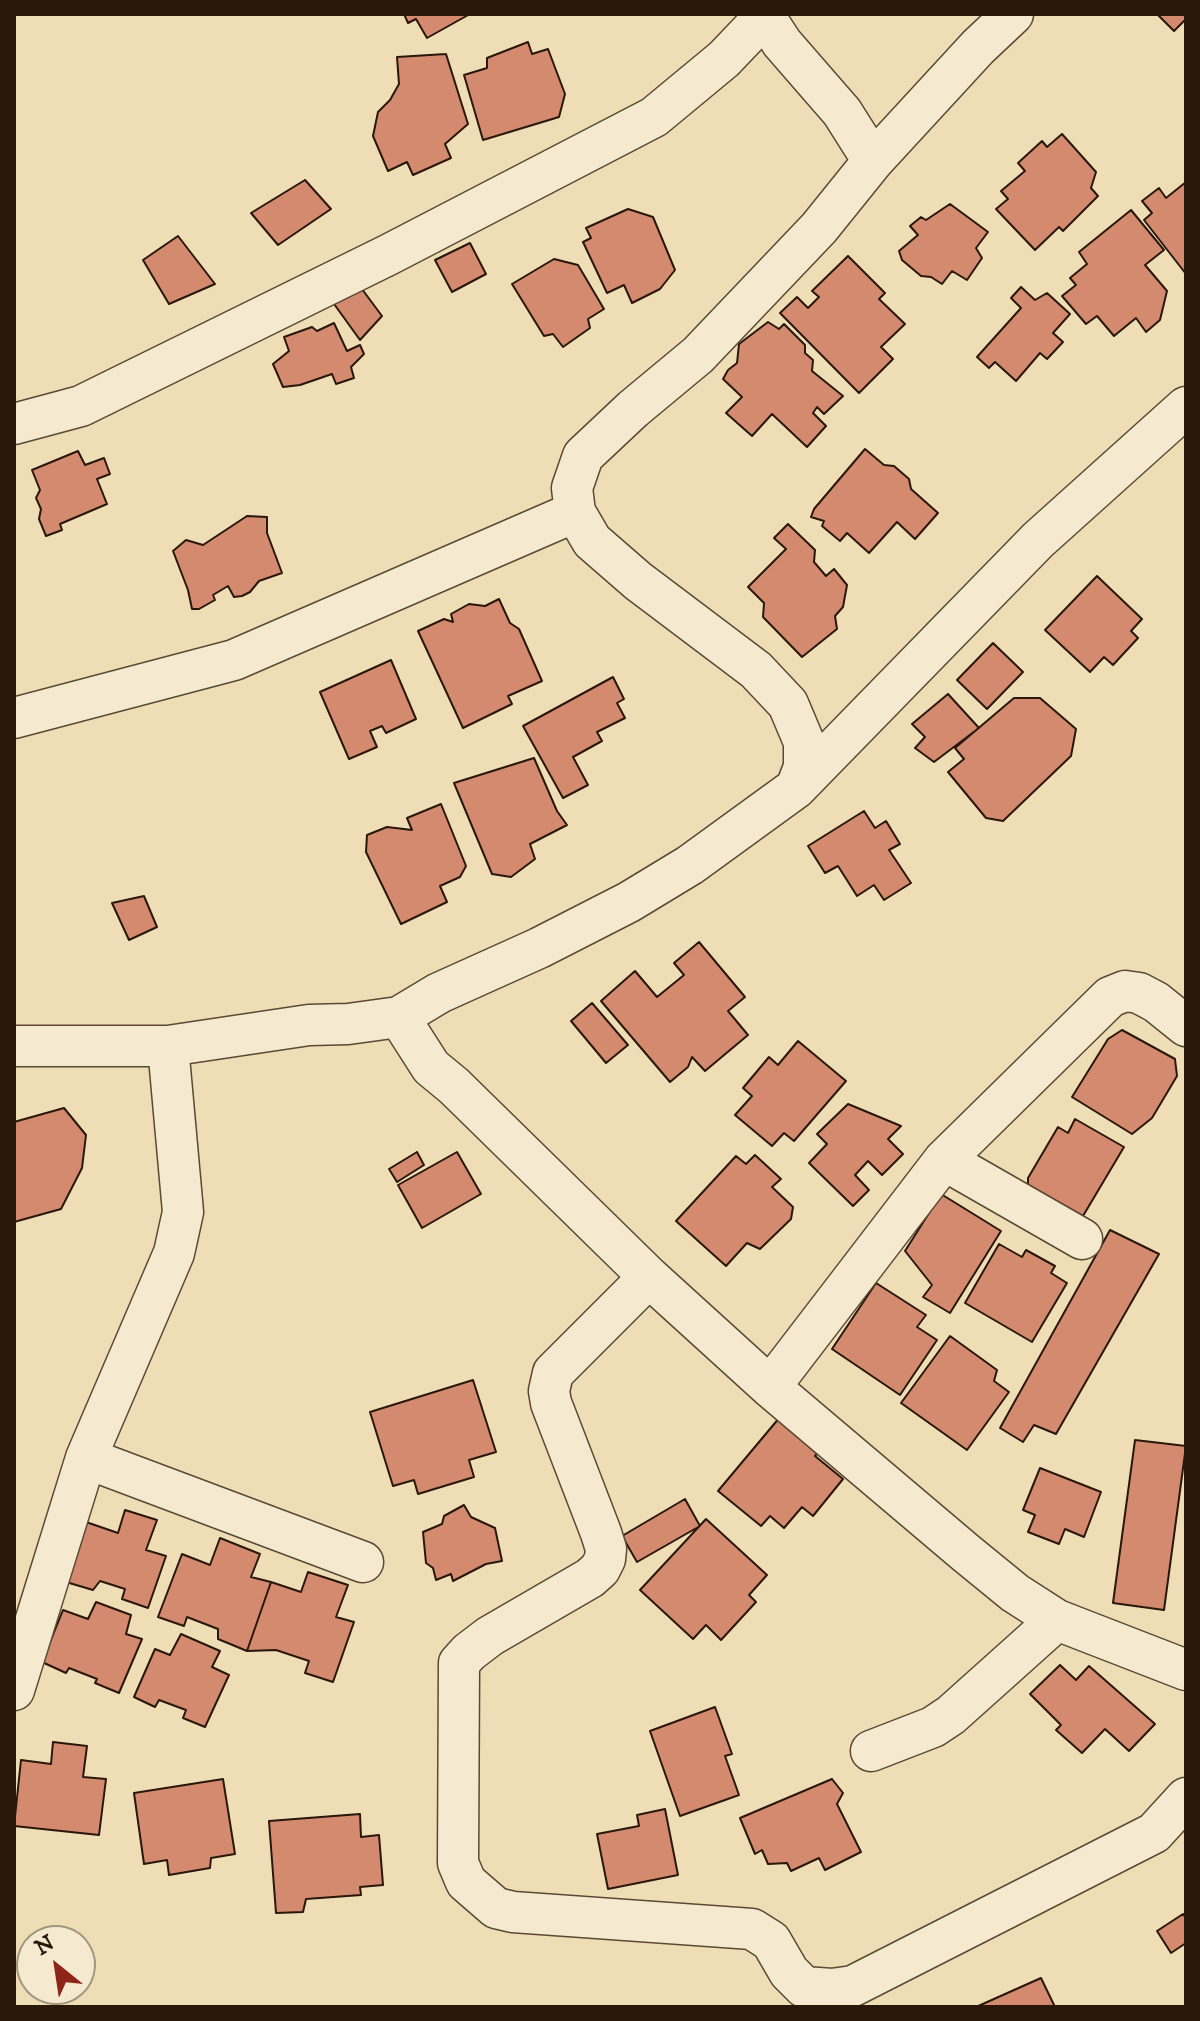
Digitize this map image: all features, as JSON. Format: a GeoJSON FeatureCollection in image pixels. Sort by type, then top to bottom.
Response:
{"type":"FeatureCollection","features":[{"type":"Feature","properties":{"kind":"street"},"geometry":{"type":"LineString","coordinates":[[796,788],[804,767],[804,742],[788,704],[756,670],[638,581],[592,541],[575,512],[572,488],[583,456],[698,355],[819,228],[873,161],[978,47],[1013,14]]}},
{"type":"Feature","properties":{"kind":"street"},"geometry":{"type":"LineString","coordinates":[[14,424],[81,406],[388,255],[654,117],[724,59],[764,15],[782,43],[842,112],[873,161]]}},
{"type":"Feature","properties":{"kind":"street"},"geometry":{"type":"LineString","coordinates":[[14,1046],[168,1046],[309,1025],[348,1024],[399,1017],[439,993],[539,948],[629,902],[690,865],[796,788],[1038,540],[1186,407]]}},
{"type":"Feature","properties":{"kind":"street"},"geometry":{"type":"LineString","coordinates":[[14,718],[234,660],[575,512]]}},
{"type":"Feature","properties":{"kind":"street"},"geometry":{"type":"LineString","coordinates":[[770,1387],[944,1160],[1110,997],[1125,991],[1139,993],[1156,1002],[1186,1026]]}},
{"type":"Feature","properties":{"kind":"street"},"geometry":{"type":"LineString","coordinates":[[399,1017],[431,1067],[649,1277],[770,1387],[1015,1593],[1057,1620],[1186,1670]]}},
{"type":"Feature","properties":{"kind":"street"},"geometry":{"type":"LineString","coordinates":[[14,1690],[86,1458],[174,1253],[183,1212],[168,1046]]}},
{"type":"Feature","properties":{"kind":"street"},"geometry":{"type":"LineString","coordinates":[[944,1160],[1082,1239]]}},
{"type":"Feature","properties":{"kind":"street"},"geometry":{"type":"LineString","coordinates":[[649,1277],[553,1373],[549,1391],[601,1533],[605,1559],[590,1578],[490,1636],[459,1663],[458,1863],[466,1882],[496,1908],[513,1912],[752,1929],[771,1941],[789,1972],[804,1987],[832,1989],[853,1986],[1154,1833],[1186,1798]]}},
{"type":"Feature","properties":{"kind":"street"},"geometry":{"type":"LineString","coordinates":[[86,1458],[363,1562]]}},
{"type":"Feature","properties":{"kind":"street"},"geometry":{"type":"LineString","coordinates":[[871,1751],[933,1727],[951,1715],[1057,1620]]}},
{"type":"Feature","properties":{"kind":"building"},"geometry":{"type":"Polygon","coordinates":[[[404,14],[470,14],[427,38],[416,19],[408,23],[404,14]]]}},
{"type":"Feature","properties":{"kind":"building"},"geometry":{"type":"Polygon","coordinates":[[[1157,14],[1186,14],[1186,19],[1174,31],[1157,14]]]}},
{"type":"Feature","properties":{"kind":"building"},"geometry":{"type":"Polygon","coordinates":[[[528,42],[532,54],[548,49],[565,94],[559,117],[483,140],[464,75],[487,68],[487,58],[528,42]]]}},
{"type":"Feature","properties":{"kind":"building"},"geometry":{"type":"Polygon","coordinates":[[[446,54],[468,124],[445,144],[451,158],[413,175],[407,162],[388,171],[373,136],[378,112],[399,84],[397,57],[446,54]]]}},
{"type":"Feature","properties":{"kind":"building"},"geometry":{"type":"Polygon","coordinates":[[[1062,134],[1096,172],[1091,188],[1098,196],[1063,231],[1059,227],[1035,250],[996,209],[1008,199],[1001,191],[1025,171],[1018,163],[1042,141],[1047,147],[1062,134]]]}},
{"type":"Feature","properties":{"kind":"building"},"geometry":{"type":"Polygon","coordinates":[[[305,180],[331,209],[278,245],[251,213],[305,180]]]}},
{"type":"Feature","properties":{"kind":"building"},"geometry":{"type":"Polygon","coordinates":[[[1186,182],[1186,274],[1144,220],[1152,213],[1142,201],[1159,188],[1166,198],[1186,182]]]}},
{"type":"Feature","properties":{"kind":"building"},"geometry":{"type":"Polygon","coordinates":[[[950,204],[988,232],[976,248],[982,258],[967,280],[952,271],[942,284],[931,277],[921,276],[902,260],[899,251],[918,235],[910,226],[921,217],[926,220],[950,204]]]}},
{"type":"Feature","properties":{"kind":"building"},"geometry":{"type":"Polygon","coordinates":[[[628,209],[653,217],[675,270],[660,289],[632,303],[624,285],[607,293],[583,242],[591,238],[586,228],[628,209]]]}},
{"type":"Feature","properties":{"kind":"building"},"geometry":{"type":"Polygon","coordinates":[[[1131,210],[1164,250],[1145,265],[1167,291],[1160,320],[1146,332],[1136,318],[1114,336],[1097,316],[1086,324],[1062,296],[1076,285],[1070,278],[1087,264],[1079,252],[1131,210]]]}},
{"type":"Feature","properties":{"kind":"building"},"geometry":{"type":"Polygon","coordinates":[[[178,236],[215,284],[169,304],[143,260],[178,236]]]}},
{"type":"Feature","properties":{"kind":"building"},"geometry":{"type":"Polygon","coordinates":[[[470,243],[486,274],[452,292],[435,260],[470,243]]]}},
{"type":"Feature","properties":{"kind":"building"},"geometry":{"type":"Polygon","coordinates":[[[848,256],[885,293],[879,299],[905,324],[881,347],[893,359],[859,393],[780,313],[797,297],[808,308],[819,297],[812,291],[848,256]]]}},
{"type":"Feature","properties":{"kind":"building"},"geometry":{"type":"Polygon","coordinates":[[[554,259],[578,265],[604,309],[588,319],[590,328],[563,347],[553,334],[544,336],[512,284],[554,259]]]}},
{"type":"Feature","properties":{"kind":"building"},"geometry":{"type":"Polygon","coordinates":[[[356,281],[382,316],[360,340],[329,297],[356,281]]]}},
{"type":"Feature","properties":{"kind":"building"},"geometry":{"type":"Polygon","coordinates":[[[1021,287],[1035,300],[1047,293],[1070,314],[1053,333],[1063,342],[1047,359],[1040,353],[1016,381],[995,362],[989,368],[977,357],[1021,308],[1011,298],[1021,287]]]}},
{"type":"Feature","properties":{"kind":"building"},"geometry":{"type":"Polygon","coordinates":[[[768,322],[779,329],[784,324],[805,345],[805,353],[813,360],[812,371],[843,396],[824,414],[817,407],[813,413],[826,426],[807,447],[772,414],[752,436],[726,413],[742,397],[723,379],[737,363],[739,344],[768,322]]]}},
{"type":"Feature","properties":{"kind":"building"},"geometry":{"type":"Polygon","coordinates":[[[334,323],[347,351],[360,345],[364,354],[351,367],[354,378],[336,384],[332,374],[300,385],[283,387],[273,364],[289,351],[284,337],[312,327],[317,331],[334,323]]]}},
{"type":"Feature","properties":{"kind":"building"},"geometry":{"type":"Polygon","coordinates":[[[865,449],[884,465],[894,466],[909,479],[911,489],[938,513],[915,539],[897,522],[869,553],[847,533],[840,541],[822,526],[824,521],[811,517],[814,509],[865,449]]]}},
{"type":"Feature","properties":{"kind":"building"},"geometry":{"type":"Polygon","coordinates":[[[78,451],[85,465],[104,458],[110,474],[97,479],[107,504],[60,524],[62,530],[46,536],[39,519],[41,509],[36,498],[40,490],[32,470],[78,451]]]}},
{"type":"Feature","properties":{"kind":"building"},"geometry":{"type":"Polygon","coordinates":[[[247,516],[267,517],[267,533],[282,573],[259,581],[242,596],[234,597],[228,586],[213,595],[215,600],[199,609],[192,609],[173,551],[186,540],[203,545],[247,516]]]}},
{"type":"Feature","properties":{"kind":"building"},"geometry":{"type":"Polygon","coordinates":[[[788,524],[815,550],[814,562],[826,576],[834,569],[847,585],[843,607],[835,616],[837,629],[802,657],[763,617],[764,603],[748,587],[786,549],[774,538],[788,524]]]}},
{"type":"Feature","properties":{"kind":"building"},"geometry":{"type":"Polygon","coordinates":[[[1097,576],[1142,619],[1131,631],[1138,638],[1113,665],[1104,657],[1090,672],[1045,630],[1097,576]]]}},
{"type":"Feature","properties":{"kind":"building"},"geometry":{"type":"Polygon","coordinates":[[[499,599],[510,623],[519,629],[542,681],[508,696],[512,704],[463,728],[418,631],[444,619],[453,622],[451,614],[469,604],[485,606],[499,599]]]}},
{"type":"Feature","properties":{"kind":"building"},"geometry":{"type":"Polygon","coordinates":[[[993,643],[1023,672],[987,709],[957,680],[993,643]]]}},
{"type":"Feature","properties":{"kind":"building"},"geometry":{"type":"Polygon","coordinates":[[[391,660],[416,719],[386,733],[382,726],[370,731],[377,747],[349,759],[320,692],[391,660]]]}},
{"type":"Feature","properties":{"kind":"building"},"geometry":{"type":"Polygon","coordinates":[[[613,677],[624,699],[617,703],[625,718],[597,732],[602,741],[573,757],[588,785],[563,798],[523,726],[613,677]]]}},
{"type":"Feature","properties":{"kind":"building"},"geometry":{"type":"Polygon","coordinates":[[[948,694],[979,728],[934,762],[915,748],[925,737],[912,724],[948,694]]]}},
{"type":"Feature","properties":{"kind":"building"},"geometry":{"type":"Polygon","coordinates":[[[1014,698],[1040,698],[1076,729],[1071,756],[1003,821],[986,818],[948,772],[964,759],[955,748],[1014,698]]]}},
{"type":"Feature","properties":{"kind":"building"},"geometry":{"type":"Polygon","coordinates":[[[534,758],[557,811],[567,825],[530,844],[535,859],[511,877],[492,874],[454,783],[534,758]]]}},
{"type":"Feature","properties":{"kind":"building"},"geometry":{"type":"Polygon","coordinates":[[[441,804],[466,866],[460,877],[440,886],[447,902],[401,924],[366,852],[367,835],[387,827],[412,830],[407,818],[441,804]]]}},
{"type":"Feature","properties":{"kind":"building"},"geometry":{"type":"Polygon","coordinates":[[[864,811],[875,828],[886,821],[900,844],[889,850],[911,883],[884,900],[874,885],[857,896],[838,866],[825,873],[808,846],[864,811]]]}},
{"type":"Feature","properties":{"kind":"building"},"geometry":{"type":"Polygon","coordinates":[[[144,896],[157,927],[129,940],[112,903],[144,896]]]}},
{"type":"Feature","properties":{"kind":"building"},"geometry":{"type":"Polygon","coordinates":[[[699,942],[745,997],[728,1011],[748,1035],[705,1071],[692,1057],[688,1067],[670,1082],[601,1001],[635,971],[657,997],[684,975],[674,963],[699,942]]]}},
{"type":"Feature","properties":{"kind":"building"},"geometry":{"type":"Polygon","coordinates":[[[592,1003],[628,1045],[606,1063],[571,1021],[592,1003]]]}},
{"type":"Feature","properties":{"kind":"building"},"geometry":{"type":"Polygon","coordinates":[[[1122,1030],[1175,1059],[1177,1076],[1152,1118],[1132,1134],[1072,1097],[1108,1039],[1122,1030]]]}},
{"type":"Feature","properties":{"kind":"building"},"geometry":{"type":"Polygon","coordinates":[[[798,1041],[846,1081],[794,1141],[784,1133],[772,1146],[735,1115],[752,1096],[743,1088],[769,1057],[778,1065],[798,1041]]]}},
{"type":"Feature","properties":{"kind":"building"},"geometry":{"type":"Polygon","coordinates":[[[848,1104],[901,1126],[888,1139],[903,1154],[882,1175],[868,1161],[855,1175],[869,1190],[853,1206],[809,1163],[827,1144],[817,1134],[848,1104]]]}},
{"type":"Feature","properties":{"kind":"building"},"geometry":{"type":"Polygon","coordinates":[[[64,1108],[86,1135],[82,1168],[61,1209],[14,1222],[14,1122],[64,1108]]]}},
{"type":"Feature","properties":{"kind":"building"},"geometry":{"type":"Polygon","coordinates":[[[1075,1119],[1124,1147],[1083,1216],[1028,1185],[1028,1178],[1058,1127],[1068,1133],[1075,1119]]]}},
{"type":"Feature","properties":{"kind":"building"},"geometry":{"type":"Polygon","coordinates":[[[417,1152],[424,1165],[397,1182],[389,1169],[417,1152]]]}},
{"type":"Feature","properties":{"kind":"building"},"geometry":{"type":"Polygon","coordinates":[[[457,1152],[481,1194],[422,1228],[398,1185],[457,1152]]]}},
{"type":"Feature","properties":{"kind":"building"},"geometry":{"type":"Polygon","coordinates":[[[755,1155],[781,1179],[772,1187],[793,1207],[791,1219],[760,1249],[747,1243],[726,1266],[676,1221],[736,1156],[746,1164],[755,1155]]]}},
{"type":"Feature","properties":{"kind":"building"},"geometry":{"type":"Polygon","coordinates":[[[941,1194],[1001,1231],[950,1313],[923,1297],[932,1285],[905,1251],[941,1194]]]}},
{"type":"Feature","properties":{"kind":"building"},"geometry":{"type":"Polygon","coordinates":[[[1110,1230],[1159,1254],[1056,1434],[1034,1425],[1023,1442],[1000,1428],[1110,1230]]]}},
{"type":"Feature","properties":{"kind":"building"},"geometry":{"type":"Polygon","coordinates":[[[999,1244],[1022,1257],[1026,1250],[1055,1266],[1051,1273],[1067,1283],[1032,1342],[965,1303],[999,1244]]]}},
{"type":"Feature","properties":{"kind":"building"},"geometry":{"type":"Polygon","coordinates":[[[876,1283],[926,1315],[917,1327],[937,1340],[900,1395],[832,1349],[876,1283]]]}},
{"type":"Feature","properties":{"kind":"building"},"geometry":{"type":"Polygon","coordinates":[[[950,1336],[997,1370],[994,1381],[1009,1392],[967,1450],[901,1403],[950,1336]]]}},
{"type":"Feature","properties":{"kind":"building"},"geometry":{"type":"Polygon","coordinates":[[[473,1380],[496,1452],[469,1460],[474,1477],[418,1494],[414,1480],[393,1486],[370,1412],[473,1380]]]}},
{"type":"Feature","properties":{"kind":"building"},"geometry":{"type":"Polygon","coordinates":[[[785,1411],[825,1444],[815,1456],[843,1479],[813,1516],[802,1507],[784,1528],[770,1516],[761,1526],[718,1491],[785,1411]]]}},
{"type":"Feature","properties":{"kind":"building"},"geometry":{"type":"Polygon","coordinates":[[[1135,1440],[1186,1446],[1164,1610],[1113,1603],[1135,1440]]]}},
{"type":"Feature","properties":{"kind":"building"},"geometry":{"type":"Polygon","coordinates":[[[1040,1468],[1101,1492],[1084,1537],[1065,1529],[1059,1544],[1028,1532],[1035,1515],[1023,1510],[1040,1468]]]}},
{"type":"Feature","properties":{"kind":"building"},"geometry":{"type":"Polygon","coordinates":[[[685,1499],[700,1526],[637,1562],[622,1536],[685,1499]]]}},
{"type":"Feature","properties":{"kind":"building"},"geometry":{"type":"Polygon","coordinates":[[[464,1505],[471,1517],[495,1528],[502,1561],[486,1564],[453,1581],[451,1574],[436,1580],[433,1568],[426,1563],[423,1532],[442,1524],[444,1516],[464,1505]]]}},
{"type":"Feature","properties":{"kind":"building"},"geometry":{"type":"Polygon","coordinates":[[[125,1510],[157,1520],[146,1550],[166,1556],[148,1608],[122,1599],[125,1589],[100,1581],[93,1590],[66,1582],[86,1522],[118,1533],[125,1510]]]}},
{"type":"Feature","properties":{"kind":"building"},"geometry":{"type":"Polygon","coordinates":[[[706,1519],[767,1575],[749,1595],[756,1602],[721,1640],[706,1625],[693,1639],[640,1590],[706,1519]]]}},
{"type":"Feature","properties":{"kind":"building"},"geometry":{"type":"Polygon","coordinates":[[[220,1538],[260,1554],[251,1577],[271,1582],[247,1651],[218,1639],[218,1629],[187,1617],[184,1626],[158,1617],[182,1554],[210,1565],[220,1538]]]}},
{"type":"Feature","properties":{"kind":"building"},"geometry":{"type":"Polygon","coordinates":[[[308,1572],[348,1585],[336,1617],[354,1622],[333,1682],[305,1673],[309,1661],[276,1650],[247,1651],[271,1582],[301,1592],[308,1572]]]}},
{"type":"Feature","properties":{"kind":"building"},"geometry":{"type":"Polygon","coordinates":[[[96,1602],[131,1615],[126,1634],[142,1639],[119,1693],[95,1683],[97,1679],[69,1668],[66,1673],[42,1662],[63,1610],[88,1619],[96,1602]]]}},
{"type":"Feature","properties":{"kind":"building"},"geometry":{"type":"Polygon","coordinates":[[[181,1634],[220,1651],[212,1667],[229,1675],[205,1727],[183,1718],[186,1710],[159,1700],[155,1707],[134,1697],[155,1649],[170,1655],[181,1634]]]}},
{"type":"Feature","properties":{"kind":"building"},"geometry":{"type":"Polygon","coordinates":[[[1060,1665],[1076,1680],[1089,1666],[1155,1724],[1129,1751],[1105,1729],[1082,1753],[1056,1730],[1061,1725],[1030,1694],[1060,1665]]]}},
{"type":"Feature","properties":{"kind":"building"},"geometry":{"type":"Polygon","coordinates":[[[715,1707],[732,1754],[725,1756],[739,1795],[680,1816],[650,1731],[715,1707]]]}},
{"type":"Feature","properties":{"kind":"building"},"geometry":{"type":"Polygon","coordinates":[[[53,1742],[87,1746],[83,1777],[106,1779],[99,1835],[14,1826],[21,1760],[51,1764],[53,1742]]]}},
{"type":"Feature","properties":{"kind":"building"},"geometry":{"type":"Polygon","coordinates":[[[223,1779],[235,1854],[211,1858],[210,1868],[169,1875],[167,1860],[144,1864],[134,1793],[223,1779]]]}},
{"type":"Feature","properties":{"kind":"building"},"geometry":{"type":"Polygon","coordinates":[[[832,1779],[843,1793],[837,1804],[861,1852],[825,1870],[819,1858],[791,1871],[787,1863],[768,1864],[762,1850],[755,1854],[740,1818],[832,1779]]]}},
{"type":"Feature","properties":{"kind":"building"},"geometry":{"type":"Polygon","coordinates":[[[665,1809],[678,1875],[608,1889],[597,1834],[639,1826],[637,1815],[665,1809]]]}},
{"type":"Feature","properties":{"kind":"building"},"geometry":{"type":"Polygon","coordinates":[[[360,1814],[361,1837],[379,1835],[383,1885],[360,1887],[361,1895],[306,1899],[303,1912],[276,1913],[269,1821],[360,1814]]]}},
{"type":"Feature","properties":{"kind":"building"},"geometry":{"type":"Polygon","coordinates":[[[1183,1914],[1186,1918],[1186,1943],[1171,1953],[1157,1931],[1183,1914]]]}},
{"type":"Feature","properties":{"kind":"building"},"geometry":{"type":"Polygon","coordinates":[[[1041,1978],[1055,2007],[976,2007],[1041,1978]]]}}]}
